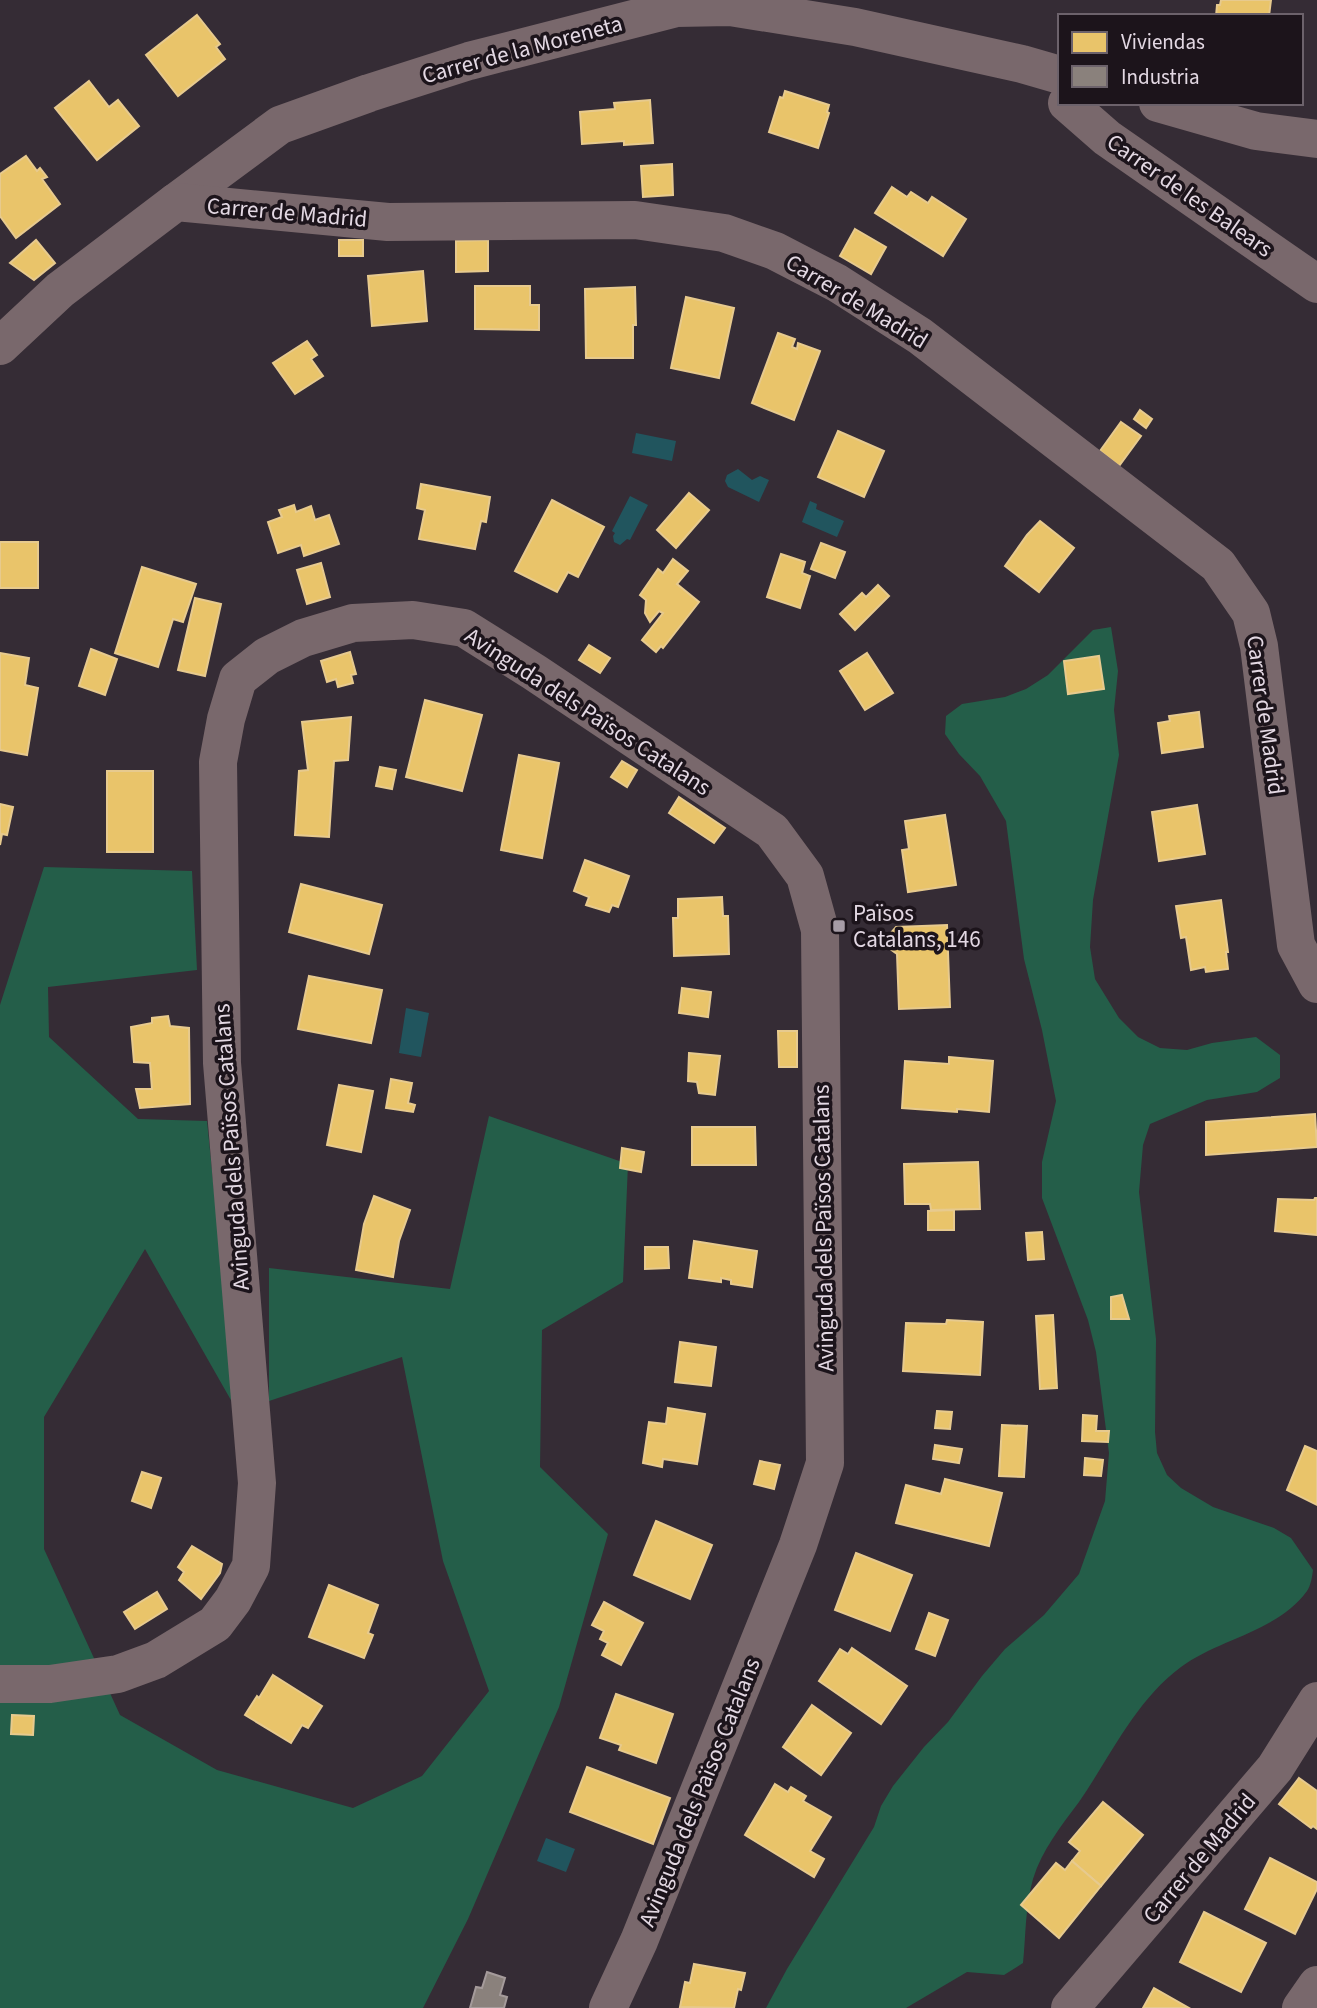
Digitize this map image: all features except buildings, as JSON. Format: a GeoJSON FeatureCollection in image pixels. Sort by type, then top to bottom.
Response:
{"type":"FeatureCollection","features":[{"type":"Feature","properties":{"kind":"street","name":"Carrer de la Moreneta"},"geometry":{"type":"LineString","coordinates":[[176,202],[281,125],[469,61],[676,8],[730,7],[847,13],[1058,74]]}},
{"type":"Feature","properties":{"kind":"street"},"geometry":{"type":"LineString","coordinates":[[1022,64],[1058,95]]}},
{"type":"Feature","properties":{"kind":"street","name":"Carrer de les Balears"},"geometry":{"type":"LineString","coordinates":[[1069,105],[1107,138],[1317,284]]}},
{"type":"Feature","properties":{"kind":"street"},"geometry":{"type":"LineString","coordinates":[[1165,105],[1256,131],[1317,139]]}},
{"type":"Feature","properties":{"kind":"street","name":"Carrer de Madrid"},"geometry":{"type":"LineString","coordinates":[[0,346],[60,290],[176,202],[388,222],[635,220],[724,233],[775,251],[837,283],[920,336],[1218,565],[1251,613],[1259,646],[1296,945],[1317,984]]}},
{"type":"Feature","properties":{"kind":"street","name":"Avinguda dels Països Catalans"},"geometry":{"type":"LineString","coordinates":[[0,1684],[50,1684],[118,1674],[156,1660],[215,1624],[233,1600],[251,1566],[257,1483],[222,1063],[218,762],[226,719],[238,679],[267,656],[303,638],[353,623],[413,620],[464,628],[772,831],[806,877],[820,930],[825,1463],[798,1545],[645,1928],[608,2008]]}},
{"type":"Feature","properties":{"kind":"street","name":"Carrer de Madrid"},"geometry":{"type":"LineString","coordinates":[[1070,2008],[1275,1768],[1317,1701]]}},
{"type":"Feature","properties":{"kind":"street"},"geometry":{"type":"LineString","coordinates":[[1301,2008],[1317,1985]]}},
{"type":"Feature","properties":{"kind":"green space"},"geometry":{"type":"Polygon","coordinates":[[[1111,627],[1118,671],[1114,710],[1119,755],[1093,900],[1090,947],[1095,979],[1119,1018],[1138,1037],[1160,1048],[1187,1050],[1212,1043],[1256,1037],[1280,1055],[1280,1078],[1257,1092],[1207,1100],[1150,1124],[1143,1145],[1139,1192],[1156,1339],[1157,1453],[1167,1475],[1181,1488],[1213,1507],[1274,1528],[1291,1538],[1313,1570],[1311,1581],[1307,1591],[1295,1605],[1264,1625],[1196,1657],[1181,1667],[1165,1680],[1137,1712],[1041,1858],[1028,1900],[1023,1963],[1004,1975],[967,1972],[906,2008],[766,2008],[874,1827],[881,1806],[893,1786],[1005,1649],[1044,1615],[1079,1574],[1105,1501],[1109,1453],[1096,1352],[1088,1320],[1042,1198],[1042,1162],[1056,1101],[1024,959],[1006,821],[980,776],[945,734],[946,716],[962,704],[1005,697],[1026,689],[1048,675],[1093,630],[1111,627]]]}},
{"type":"Feature","properties":{"kind":"green space"},"geometry":{"type":"Polygon","coordinates":[[[44,867],[192,871],[197,970],[48,987],[49,1037],[138,1119],[207,1121],[236,1409],[145,1249],[44,1417],[44,1549],[120,1715],[217,1770],[353,1808],[422,1776],[489,1691],[443,1561],[402,1357],[269,1401],[269,1268],[450,1289],[489,1116],[628,1164],[623,1282],[542,1330],[540,1467],[608,1534],[559,1707],[468,1919],[423,2008],[0,2008],[0,1005],[44,867]]]}},
{"type":"Feature","properties":{"kind":"water"},"geometry":{"type":"Polygon","coordinates":[[[636,433],[676,441],[672,461],[632,453],[636,433]]]}},
{"type":"Feature","properties":{"kind":"water"},"geometry":{"type":"Polygon","coordinates":[[[738,469],[752,480],[760,476],[769,480],[759,502],[728,487],[725,481],[727,475],[738,469]]]}},
{"type":"Feature","properties":{"kind":"water"},"geometry":{"type":"Polygon","coordinates":[[[630,496],[648,505],[630,540],[627,539],[620,545],[614,542],[615,533],[612,531],[630,496]]]}},
{"type":"Feature","properties":{"kind":"water"},"geometry":{"type":"Polygon","coordinates":[[[810,501],[817,504],[816,509],[844,521],[837,537],[802,522],[810,501]]]}},
{"type":"Feature","properties":{"kind":"water"},"geometry":{"type":"Polygon","coordinates":[[[406,1008],[429,1013],[421,1057],[399,1053],[406,1008]]]}},
{"type":"Feature","properties":{"kind":"water"},"geometry":{"type":"Polygon","coordinates":[[[546,1838],[575,1849],[566,1872],[537,1861],[546,1838]]]}},
{"type":"Feature","properties":{"kind":"place","name":"Països Catalans, 146"},"geometry":{"type":"Point","coordinates":[839,926]}}]}
